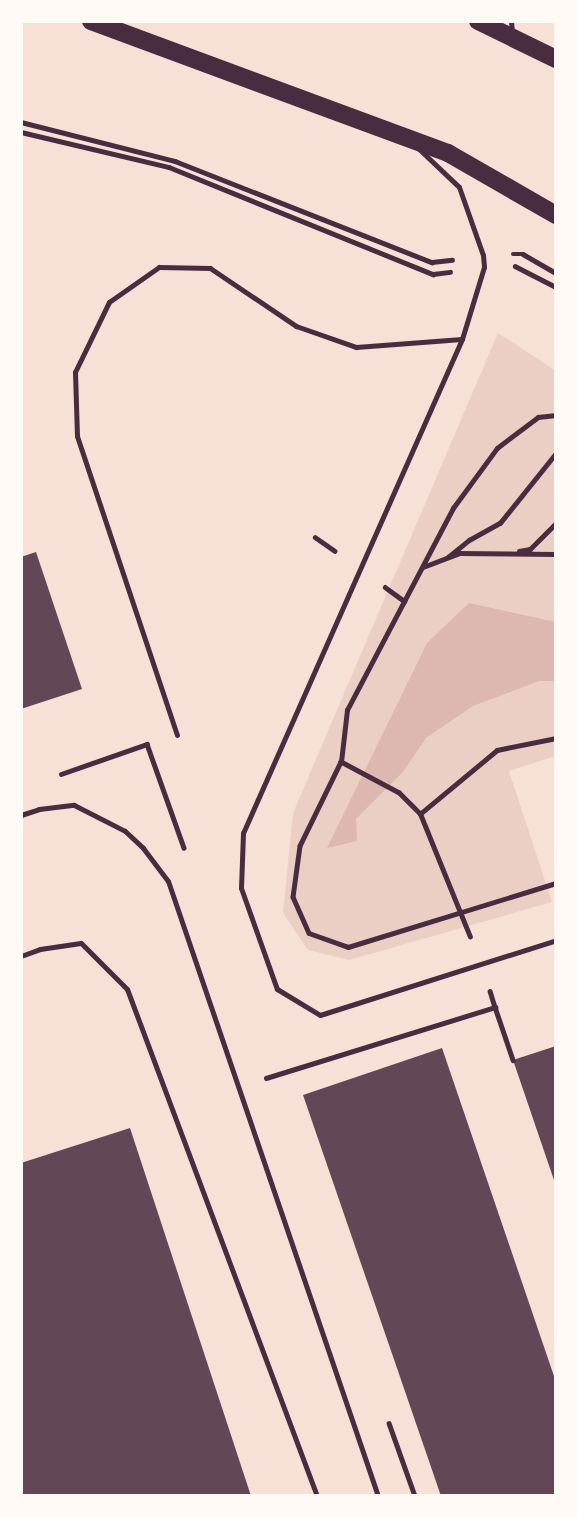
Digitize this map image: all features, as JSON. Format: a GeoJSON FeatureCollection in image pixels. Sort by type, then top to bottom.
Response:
{"type":"FeatureCollection","features":[{"type":"Feature","properties":{"kind":"main road"},"geometry":{"type":"LineString","coordinates":[[91,21],[448,153],[556,215]]}},
{"type":"Feature","properties":{"kind":"main road"},"geometry":{"type":"LineString","coordinates":[[478,21],[512,28],[556,59]]}},
{"type":"Feature","properties":{"kind":"lane"},"geometry":{"type":"LineString","coordinates":[[409,139],[459,187],[483,256],[484,267],[462,339],[243,833],[241,888],[277,989],[320,1014],[556,940]]}},
{"type":"Feature","properties":{"kind":"lane"},"geometry":{"type":"LineString","coordinates":[[177,735],[77,436],[75,372],[109,302],[159,267],[210,268],[296,326],[356,347],[462,339]]}},
{"type":"Feature","properties":{"kind":"lane"},"geometry":{"type":"LineString","coordinates":[[21,815],[39,809],[74,805],[125,831],[143,848],[168,881],[378,1496]]}},
{"type":"Feature","properties":{"kind":"lane"},"geometry":{"type":"LineString","coordinates":[[21,956],[40,949],[81,943],[127,989],[317,1496]]}},
{"type":"Feature","properties":{"kind":"path"},"geometry":{"type":"LineString","coordinates":[[21,122],[175,161],[432,262],[523,254],[556,273]]}},
{"type":"Feature","properties":{"kind":"path"},"geometry":{"type":"LineString","coordinates":[[21,132],[169,167],[433,274],[484,267],[519,266],[556,287]]}},
{"type":"Feature","properties":{"kind":"path"},"geometry":{"type":"LineString","coordinates":[[556,415],[538,417],[497,448],[453,509],[346,710],[341,762],[300,846],[293,897],[309,933],[348,947],[461,915],[556,883]]}},
{"type":"Feature","properties":{"kind":"path"},"geometry":{"type":"LineString","coordinates":[[448,557],[469,540],[500,523],[556,453]]}},
{"type":"Feature","properties":{"kind":"path"},"geometry":{"type":"LineString","coordinates":[[508,553],[530,549],[556,523]]}},
{"type":"Feature","properties":{"kind":"path"},"geometry":{"type":"LineString","coordinates":[[422,567],[459,553],[556,554]]}},
{"type":"Feature","properties":{"kind":"path"},"geometry":{"type":"LineString","coordinates":[[420,814],[497,750],[556,738]]}},
{"type":"Feature","properties":{"kind":"path"},"geometry":{"type":"LineString","coordinates":[[59,775],[147,744]]}},
{"type":"Feature","properties":{"kind":"path"},"geometry":{"type":"LineString","coordinates":[[341,762],[399,793],[420,814],[481,964],[513,1060]]}},
{"type":"Feature","properties":{"kind":"path"},"geometry":{"type":"LineString","coordinates":[[266,1078],[495,1007]]}},
{"type":"Feature","properties":{"kind":"shaded area"},"geometry":{"type":"Polygon","coordinates":[[[498,333],[556,371],[556,756],[509,771],[552,902],[349,960],[308,950],[283,913],[293,813],[498,333]]]}},
{"type":"Feature","properties":{"kind":"shaded area"},"geometry":{"type":"Polygon","coordinates":[[[469,603],[556,622],[556,681],[539,681],[473,706],[426,738],[403,772],[356,819],[357,841],[327,848],[427,643],[469,603]]]}},
{"type":"Feature","properties":{"kind":"building"},"geometry":{"type":"Polygon","coordinates":[[[36,552],[82,689],[21,709],[21,557],[36,552]]]}},
{"type":"Feature","properties":{"kind":"building"},"geometry":{"type":"Polygon","coordinates":[[[556,1046],[556,1186],[513,1060],[556,1046]]]}},
{"type":"Feature","properties":{"kind":"building"},"geometry":{"type":"Polygon","coordinates":[[[442,1048],[556,1382],[556,1496],[441,1496],[303,1095],[442,1048]]]}},
{"type":"Feature","properties":{"kind":"building"},"geometry":{"type":"Polygon","coordinates":[[[130,1128],[251,1496],[21,1496],[21,1163],[130,1128]]]}}]}
